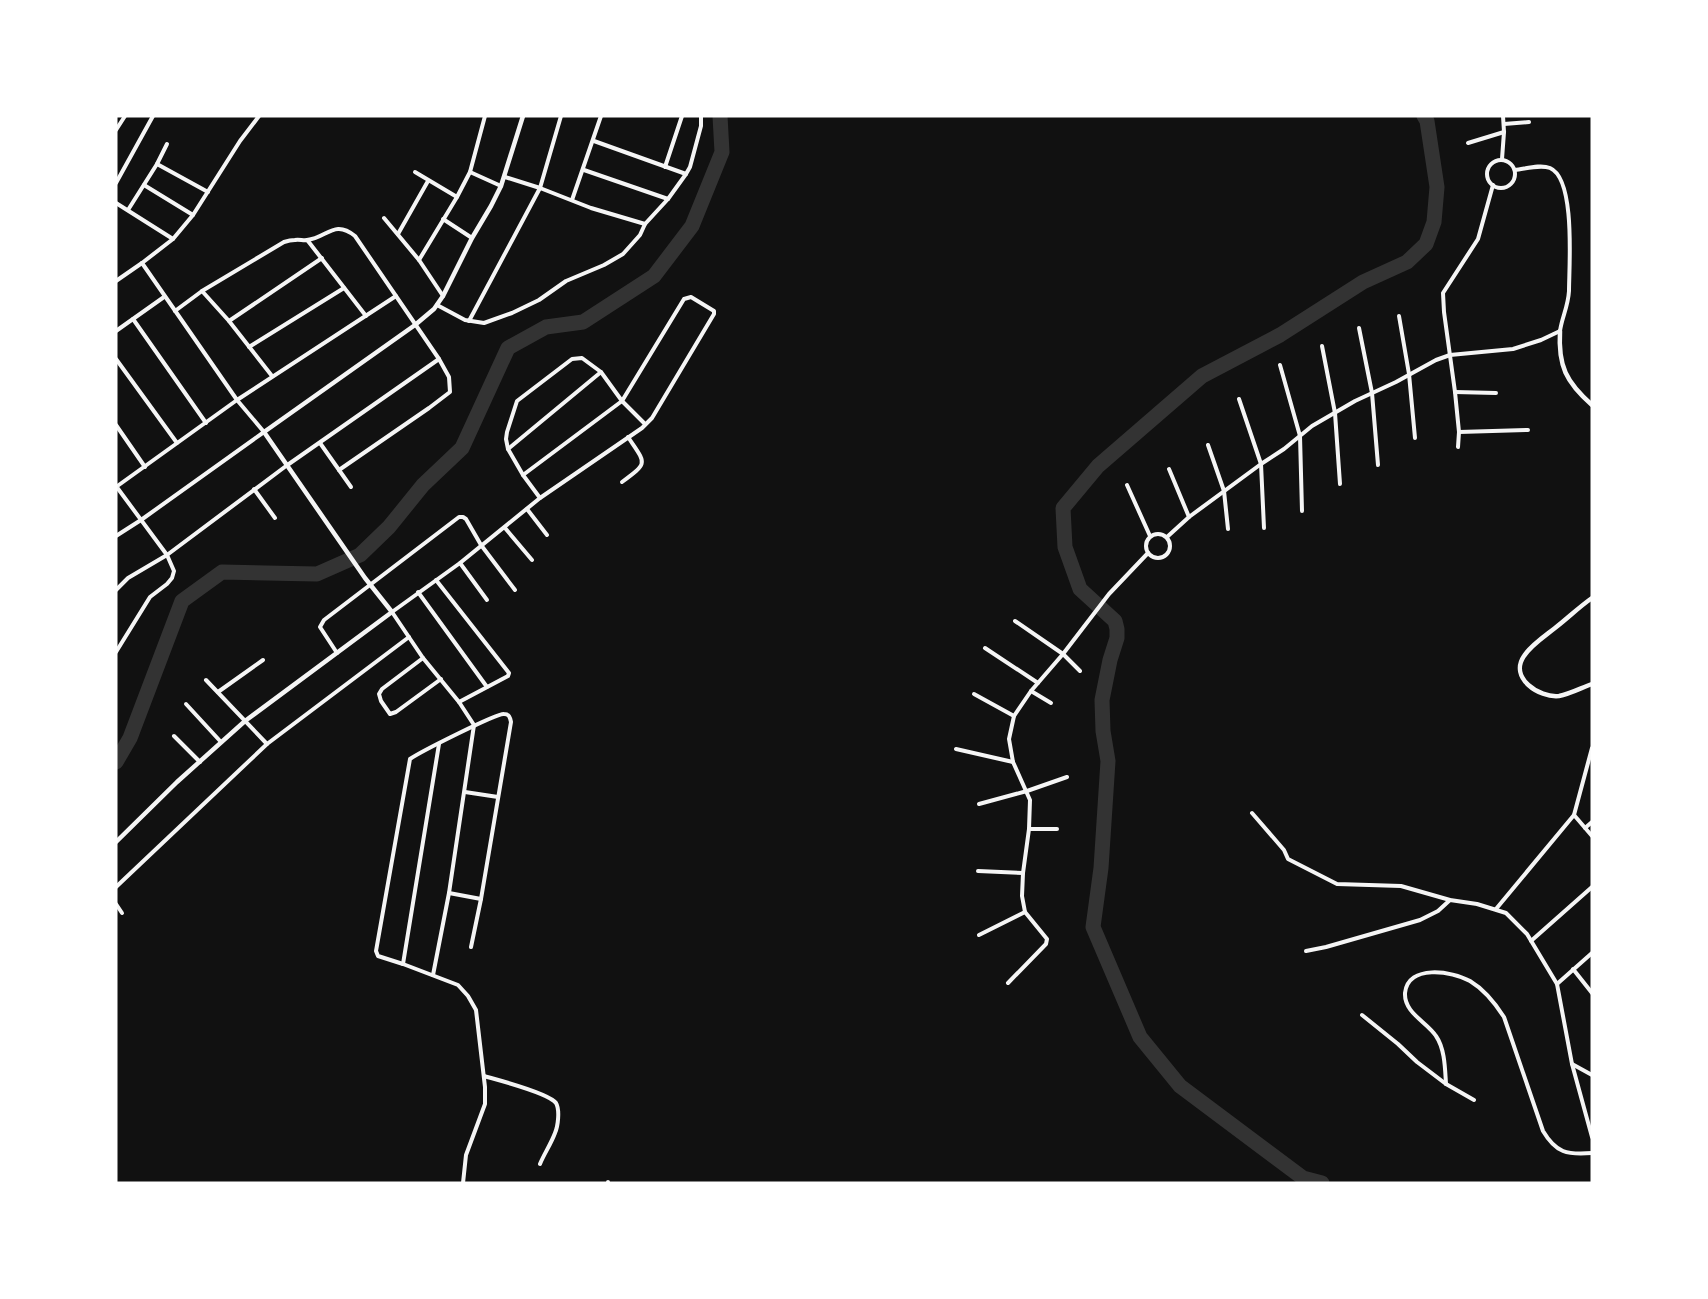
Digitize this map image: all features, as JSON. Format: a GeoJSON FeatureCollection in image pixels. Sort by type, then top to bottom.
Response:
{"type":"FeatureCollection","features":[{"type":"Feature","properties":{"kind":"street"},"geometry":{"type":"LineString","coordinates":[[116,130],[125,116]]}},
{"type":"Feature","properties":{"kind":"street"},"geometry":{"type":"LineString","coordinates":[[116,183],[152,116]]}},
{"type":"Feature","properties":{"kind":"street"},"geometry":{"type":"LineString","coordinates":[[116,280],[173,239],[193,215],[240,141],[259,116]]}},
{"type":"Feature","properties":{"kind":"street"},"geometry":{"type":"LineString","coordinates":[[419,260],[458,197],[470,172],[486,116]]}},
{"type":"Feature","properties":{"kind":"street"},"geometry":{"type":"LineString","coordinates":[[116,536],[415,325],[437,305],[501,186],[523,116]]}},
{"type":"Feature","properties":{"kind":"street"},"geometry":{"type":"LineString","coordinates":[[469,321],[540,188],[561,116]]}},
{"type":"Feature","properties":{"kind":"street"},"geometry":{"type":"LineString","coordinates":[[572,200],[594,142],[601,116]]}},
{"type":"Feature","properties":{"kind":"street"},"geometry":{"type":"LineString","coordinates":[[665,167],[682,116]]}},
{"type":"Feature","properties":{"kind":"street"},"geometry":{"type":"LineString","coordinates":[[437,305],[455,316],[469,321],[484,323],[512,313],[539,300],[566,281],[611,262],[624,254],[640,235],[645,224],[668,199],[690,167],[701,126],[701,116]]}},
{"type":"Feature","properties":{"kind":"street"},"geometry":{"type":"LineString","coordinates":[[1502,159],[1503,116]]}},
{"type":"Feature","properties":{"kind":"street"},"geometry":{"type":"LineString","coordinates":[[1504,124],[1529,122]]}},
{"type":"Feature","properties":{"kind":"street"},"geometry":{"type":"LineString","coordinates":[[1468,143],[1504,132]]}},
{"type":"Feature","properties":{"kind":"street"},"geometry":{"type":"LineString","coordinates":[[594,142],[686,174]]}},
{"type":"Feature","properties":{"kind":"street"},"geometry":{"type":"LineString","coordinates":[[128,210],[157,164],[167,144]]}},
{"type":"Feature","properties":{"kind":"street"},"geometry":{"type":"LineString","coordinates":[[1502,159],[1510,163],[1515,170],[1515,178],[1508,186],[1500,188],[1493,185],[1487,178],[1488,167],[1497,160],[1502,159]]}},
{"type":"Feature","properties":{"kind":"street"},"geometry":{"type":"LineString","coordinates":[[157,164],[208,192]]}},
{"type":"Feature","properties":{"kind":"street"},"geometry":{"type":"LineString","coordinates":[[1515,170],[1541,167],[1552,169],[1559,176],[1563,186],[1569,214],[1568,304],[1561,322],[1559,351],[1565,373],[1574,388],[1592,405]]}},
{"type":"Feature","properties":{"kind":"street"},"geometry":{"type":"LineString","coordinates":[[584,170],[668,199]]}},
{"type":"Feature","properties":{"kind":"street"},"geometry":{"type":"LineString","coordinates":[[415,172],[458,197]]}},
{"type":"Feature","properties":{"kind":"street"},"geometry":{"type":"LineString","coordinates":[[470,172],[501,186]]}},
{"type":"Feature","properties":{"kind":"street"},"geometry":{"type":"LineString","coordinates":[[504,177],[540,188],[591,208],[645,224]]}},
{"type":"Feature","properties":{"kind":"street"},"geometry":{"type":"LineString","coordinates":[[398,234],[428,181]]}},
{"type":"Feature","properties":{"kind":"street"},"geometry":{"type":"LineString","coordinates":[[144,185],[193,215]]}},
{"type":"Feature","properties":{"kind":"street"},"geometry":{"type":"LineString","coordinates":[[1458,447],[1459,432],[1456,392],[1443,293],[1478,239],[1493,185]]}},
{"type":"Feature","properties":{"kind":"street"},"geometry":{"type":"LineString","coordinates":[[116,203],[173,239]]}},
{"type":"Feature","properties":{"kind":"street"},"geometry":{"type":"LineString","coordinates":[[384,218],[419,260],[443,296]]}},
{"type":"Feature","properties":{"kind":"street"},"geometry":{"type":"LineString","coordinates":[[443,219],[472,238]]}},
{"type":"Feature","properties":{"kind":"street"},"geometry":{"type":"LineString","coordinates":[[175,311],[202,291],[284,242],[308,240],[332,230],[348,230],[355,236],[449,376],[450,392],[338,470]]}},
{"type":"Feature","properties":{"kind":"street"},"geometry":{"type":"LineString","coordinates":[[308,240],[366,316]]}},
{"type":"Feature","properties":{"kind":"street"},"geometry":{"type":"LineString","coordinates":[[229,321],[322,258]]}},
{"type":"Feature","properties":{"kind":"street"},"geometry":{"type":"LineString","coordinates":[[142,263],[237,400],[264,432],[365,578],[392,612],[423,658],[459,702],[474,725],[449,893],[433,975]]}},
{"type":"Feature","properties":{"kind":"street"},"geometry":{"type":"LineString","coordinates":[[249,347],[344,288]]}},
{"type":"Feature","properties":{"kind":"street"},"geometry":{"type":"LineString","coordinates":[[202,291],[229,321],[272,376]]}},
{"type":"Feature","properties":{"kind":"street"},"geometry":{"type":"LineString","coordinates":[[116,331],[164,296]]}},
{"type":"Feature","properties":{"kind":"street"},"geometry":{"type":"LineString","coordinates":[[116,652],[150,597],[167,584],[172,578],[174,571],[166,555],[116,486],[272,376],[396,296]]}},
{"type":"Feature","properties":{"kind":"street"},"geometry":{"type":"LineString","coordinates":[[116,842],[245,721],[418,592],[460,563],[540,498],[628,437],[652,418],[714,314],[712,309],[691,297],[684,299],[622,401],[523,475]]}},
{"type":"Feature","properties":{"kind":"street"},"geometry":{"type":"LineString","coordinates":[[1399,316],[1410,374],[1415,438]]}},
{"type":"Feature","properties":{"kind":"street"},"geometry":{"type":"LineString","coordinates":[[133,319],[206,423]]}},
{"type":"Feature","properties":{"kind":"street"},"geometry":{"type":"LineString","coordinates":[[1359,328],[1372,393],[1374,438],[1378,465]]}},
{"type":"Feature","properties":{"kind":"street"},"geometry":{"type":"LineString","coordinates":[[1167,537],[1189,517],[1284,449],[1312,426],[1355,401],[1436,360],[1450,355],[1513,349],[1541,340],[1560,331]]}},
{"type":"Feature","properties":{"kind":"street"},"geometry":{"type":"LineString","coordinates":[[1322,346],[1335,413],[1340,484]]}},
{"type":"Feature","properties":{"kind":"street"},"geometry":{"type":"LineString","coordinates":[[540,498],[523,475],[508,449],[507,432],[516,401],[572,359],[582,358],[600,372],[622,401],[645,424]]}},
{"type":"Feature","properties":{"kind":"street"},"geometry":{"type":"LineString","coordinates":[[116,359],[178,443]]}},
{"type":"Feature","properties":{"kind":"street"},"geometry":{"type":"LineString","coordinates":[[116,590],[128,578],[166,555],[254,489],[438,359]]}},
{"type":"Feature","properties":{"kind":"street"},"geometry":{"type":"LineString","coordinates":[[1280,365],[1300,436],[1302,511]]}},
{"type":"Feature","properties":{"kind":"street"},"geometry":{"type":"LineString","coordinates":[[508,449],[600,372]]}},
{"type":"Feature","properties":{"kind":"street"},"geometry":{"type":"LineString","coordinates":[[1456,392],[1496,393]]}},
{"type":"Feature","properties":{"kind":"street"},"geometry":{"type":"LineString","coordinates":[[1239,399],[1261,464],[1264,528]]}},
{"type":"Feature","properties":{"kind":"street"},"geometry":{"type":"LineString","coordinates":[[116,425],[145,467]]}},
{"type":"Feature","properties":{"kind":"street"},"geometry":{"type":"LineString","coordinates":[[1459,432],[1528,430]]}},
{"type":"Feature","properties":{"kind":"street"},"geometry":{"type":"LineString","coordinates":[[622,482],[640,468],[643,463],[628,437]]}},
{"type":"Feature","properties":{"kind":"street"},"geometry":{"type":"LineString","coordinates":[[320,443],[351,487]]}},
{"type":"Feature","properties":{"kind":"street"},"geometry":{"type":"LineString","coordinates":[[1208,445],[1224,492],[1228,529]]}},
{"type":"Feature","properties":{"kind":"street"},"geometry":{"type":"LineString","coordinates":[[1169,469],[1189,517]]}},
{"type":"Feature","properties":{"kind":"street"},"geometry":{"type":"LineString","coordinates":[[1127,485],[1150,536]]}},
{"type":"Feature","properties":{"kind":"street"},"geometry":{"type":"LineString","coordinates":[[254,489],[275,518]]}},
{"type":"Feature","properties":{"kind":"street"},"geometry":{"type":"LineString","coordinates":[[527,509],[547,535]]}},
{"type":"Feature","properties":{"kind":"street"},"geometry":{"type":"LineString","coordinates":[[337,653],[322,631],[321,623],[462,516],[466,519],[481,546],[515,590]]}},
{"type":"Feature","properties":{"kind":"street"},"geometry":{"type":"LineString","coordinates":[[505,528],[532,560]]}},
{"type":"Feature","properties":{"kind":"street"},"geometry":{"type":"LineString","coordinates":[[1160,533],[1167,537],[1170,548],[1166,555],[1154,558],[1148,553],[1145,542],[1150,536],[1160,533]]}},
{"type":"Feature","properties":{"kind":"street"},"geometry":{"type":"LineString","coordinates":[[1008,983],[1046,944],[1047,939],[1025,912],[1022,896],[1022,873],[1029,829],[1030,800],[1013,762],[1009,739],[1014,716],[1031,691],[1063,654],[1109,594],[1148,553]]}},
{"type":"Feature","properties":{"kind":"street"},"geometry":{"type":"LineString","coordinates":[[460,563],[488,600]]}},
{"type":"Feature","properties":{"kind":"street"},"geometry":{"type":"LineString","coordinates":[[436,580],[508,671],[508,676],[459,702]]}},
{"type":"Feature","properties":{"kind":"street"},"geometry":{"type":"LineString","coordinates":[[418,592],[487,686]]}},
{"type":"Feature","properties":{"kind":"street"},"geometry":{"type":"LineString","coordinates":[[1592,598],[1523,656],[1520,673],[1531,688],[1546,696],[1567,694],[1592,684]]}},
{"type":"Feature","properties":{"kind":"street"},"geometry":{"type":"LineString","coordinates":[[1016,621],[1063,654],[1080,671]]}},
{"type":"Feature","properties":{"kind":"street"},"geometry":{"type":"LineString","coordinates":[[116,887],[267,744],[410,637]]}},
{"type":"Feature","properties":{"kind":"street"},"geometry":{"type":"LineString","coordinates":[[985,648],[1038,683]]}},
{"type":"Feature","properties":{"kind":"street"},"geometry":{"type":"LineString","coordinates":[[423,658],[382,689],[379,694],[381,702],[390,714],[396,712],[441,679]]}},
{"type":"Feature","properties":{"kind":"street"},"geometry":{"type":"LineString","coordinates":[[218,692],[263,660]]}},
{"type":"Feature","properties":{"kind":"street"},"geometry":{"type":"LineString","coordinates":[[206,680],[267,744]]}},
{"type":"Feature","properties":{"kind":"street"},"geometry":{"type":"LineString","coordinates":[[1031,691],[1052,703]]}},
{"type":"Feature","properties":{"kind":"street"},"geometry":{"type":"LineString","coordinates":[[974,694],[1014,716]]}},
{"type":"Feature","properties":{"kind":"street"},"geometry":{"type":"LineString","coordinates":[[186,704],[221,742]]}},
{"type":"Feature","properties":{"kind":"street"},"geometry":{"type":"LineString","coordinates":[[463,1183],[469,1144],[485,1104],[484,1076],[476,1010],[458,985],[378,956],[376,951],[408,761],[412,757],[474,725],[502,713],[510,717],[481,899],[471,948]]}},
{"type":"Feature","properties":{"kind":"street"},"geometry":{"type":"LineString","coordinates":[[174,736],[200,762]]}},
{"type":"Feature","properties":{"kind":"street"},"geometry":{"type":"LineString","coordinates":[[403,964],[439,744]]}},
{"type":"Feature","properties":{"kind":"street"},"geometry":{"type":"LineString","coordinates":[[1496,909],[1574,815],[1592,748]]}},
{"type":"Feature","properties":{"kind":"street"},"geometry":{"type":"LineString","coordinates":[[956,749],[1013,762]]}},
{"type":"Feature","properties":{"kind":"street"},"geometry":{"type":"LineString","coordinates":[[979,804],[1067,778]]}},
{"type":"Feature","properties":{"kind":"street"},"geometry":{"type":"LineString","coordinates":[[465,792],[498,797]]}},
{"type":"Feature","properties":{"kind":"street"},"geometry":{"type":"LineString","coordinates":[[1252,813],[1284,850],[1288,859],[1337,884],[1401,886],[1506,913],[1527,934],[1557,984],[1572,1064],[1592,1136]]}},
{"type":"Feature","properties":{"kind":"street"},"geometry":{"type":"LineString","coordinates":[[1574,815],[1592,836]]}},
{"type":"Feature","properties":{"kind":"street"},"geometry":{"type":"LineString","coordinates":[[1585,828],[1592,822]]}},
{"type":"Feature","properties":{"kind":"street"},"geometry":{"type":"LineString","coordinates":[[1029,829],[1057,829]]}},
{"type":"Feature","properties":{"kind":"street"},"geometry":{"type":"LineString","coordinates":[[978,871],[1022,873]]}},
{"type":"Feature","properties":{"kind":"street"},"geometry":{"type":"LineString","coordinates":[[1531,941],[1592,887]]}},
{"type":"Feature","properties":{"kind":"street"},"geometry":{"type":"LineString","coordinates":[[449,893],[481,899]]}},
{"type":"Feature","properties":{"kind":"street"},"geometry":{"type":"LineString","coordinates":[[1306,951],[1420,920],[1438,911],[1450,900]]}},
{"type":"Feature","properties":{"kind":"street"},"geometry":{"type":"LineString","coordinates":[[116,904],[122,913]]}},
{"type":"Feature","properties":{"kind":"street"},"geometry":{"type":"LineString","coordinates":[[979,935],[1025,912]]}},
{"type":"Feature","properties":{"kind":"street"},"geometry":{"type":"LineString","coordinates":[[1557,984],[1592,952]]}},
{"type":"Feature","properties":{"kind":"street"},"geometry":{"type":"LineString","coordinates":[[1573,969],[1592,993]]}},
{"type":"Feature","properties":{"kind":"street"},"geometry":{"type":"LineString","coordinates":[[1446,1084],[1444,1061],[1437,1037],[1414,1013],[1405,996],[1407,985],[1413,978],[1421,974],[1438,972],[1455,975],[1469,981],[1484,991],[1504,1018],[1543,1131],[1549,1142],[1564,1152],[1575,1154],[1592,1153]]}},
{"type":"Feature","properties":{"kind":"street"},"geometry":{"type":"LineString","coordinates":[[1362,1015],[1417,1062],[1446,1084],[1474,1100]]}},
{"type":"Feature","properties":{"kind":"street"},"geometry":{"type":"LineString","coordinates":[[1572,1064],[1592,1075]]}},
{"type":"Feature","properties":{"kind":"street"},"geometry":{"type":"LineString","coordinates":[[484,1076],[550,1097],[555,1102],[558,1107],[555,1133],[540,1164]]}},
{"type":"Feature","properties":{"kind":"waterway"},"geometry":{"type":"LineString","coordinates":[[116,762],[130,738],[182,601],[222,572],[317,574],[360,555],[389,527],[423,485],[462,448],[508,348],[546,327],[583,322],[654,276],[692,226],[722,152],[720,116]]}},
{"type":"Feature","properties":{"kind":"waterway"},"geometry":{"type":"LineString","coordinates":[[1322,1183],[1303,1178],[1180,1086],[1140,1037],[1093,927],[1101,868],[1108,761],[1103,731],[1102,700],[1110,660],[1117,638],[1117,629],[1115,621],[1080,589],[1065,547],[1063,508],[1098,466],[1202,376],[1280,335],[1363,282],[1407,262],[1426,244],[1434,222],[1437,187],[1427,121],[1424,116]]}}]}
